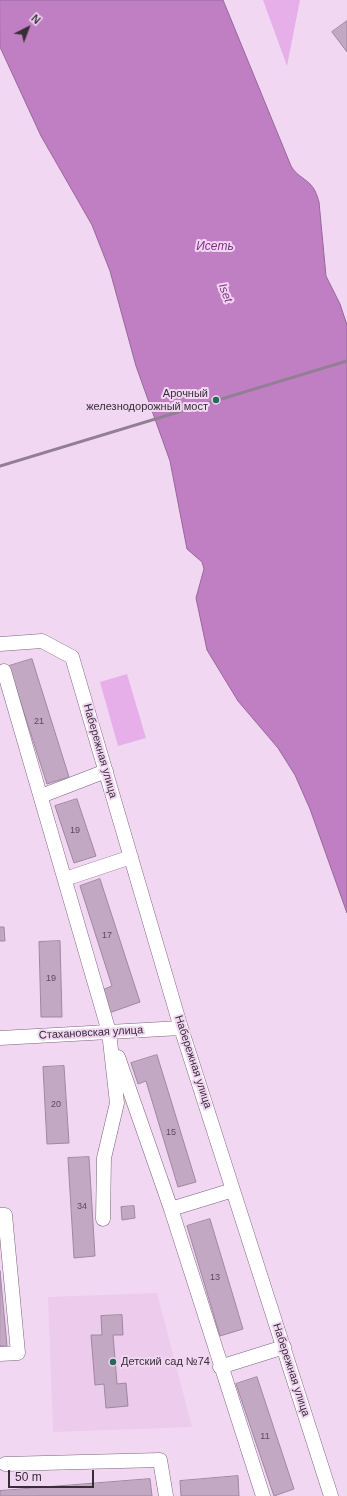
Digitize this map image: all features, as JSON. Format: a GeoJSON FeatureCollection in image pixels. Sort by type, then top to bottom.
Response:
{"type":"FeatureCollection","features":[{"type":"Feature","properties":{"kind":"street","name":"Набережная улица"},"geometry":{"type":"LineString","coordinates":[[0,644],[42,641],[72,657],[182,1028],[331,1496]]}},
{"type":"Feature","properties":{"kind":"street"},"geometry":{"type":"LineString","coordinates":[[4,671],[109,1032],[171,1209],[220,1367],[263,1496]]}},
{"type":"Feature","properties":{"kind":"street"},"geometry":{"type":"LineString","coordinates":[[41,796],[106,771]]}},
{"type":"Feature","properties":{"kind":"street"},"geometry":{"type":"LineString","coordinates":[[65,879],[131,857]]}},
{"type":"Feature","properties":{"kind":"street","name":"Стахановская улица"},"geometry":{"type":"LineString","coordinates":[[0,1038],[182,1028]]}},
{"type":"Feature","properties":{"kind":"street"},"geometry":{"type":"LineString","coordinates":[[103,1219],[104,1158],[118,1103],[109,1032]]}},
{"type":"Feature","properties":{"kind":"street"},"geometry":{"type":"LineString","coordinates":[[171,1209],[233,1190]]}},
{"type":"Feature","properties":{"kind":"street"},"geometry":{"type":"LineString","coordinates":[[0,1215],[5,1215],[18,1353],[0,1354]]}},
{"type":"Feature","properties":{"kind":"street"},"geometry":{"type":"LineString","coordinates":[[220,1367],[284,1347]]}},
{"type":"Feature","properties":{"kind":"street"},"geometry":{"type":"LineString","coordinates":[[5,1464],[160,1460],[166,1496]]}},
{"type":"Feature","properties":{"kind":"shaded area"},"geometry":{"type":"Polygon","coordinates":[[[263,0],[300,0],[287,66],[263,0]]]}},
{"type":"Feature","properties":{"kind":"shaded area"},"geometry":{"type":"Polygon","coordinates":[[[127,674],[146,738],[118,746],[100,682],[127,674]]]}},
{"type":"Feature","properties":{"kind":"shaded area","name":"Детский сад №74"},"geometry":{"type":"Polygon","coordinates":[[[157,1293],[192,1427],[53,1432],[48,1297],[157,1293]]]}},
{"type":"Feature","properties":{"kind":"water","name":"Исеть"},"geometry":{"type":"Polygon","coordinates":[[[0,0],[223,0],[291,166],[295,172],[312,186],[317,195],[319,202],[326,276],[340,304],[347,325],[347,913],[310,809],[295,775],[278,748],[238,701],[207,650],[196,598],[204,569],[202,562],[187,549],[170,461],[136,366],[110,271],[92,225],[41,136],[0,47],[0,0]]]}},
{"type":"Feature","properties":{"kind":"building"},"geometry":{"type":"Polygon","coordinates":[[[347,21],[347,52],[332,32],[347,21]]]}},
{"type":"Feature","properties":{"kind":"building"},"geometry":{"type":"Polygon","coordinates":[[[32,659],[69,777],[47,784],[9,666],[32,659]]]}},
{"type":"Feature","properties":{"kind":"building"},"geometry":{"type":"Polygon","coordinates":[[[77,799],[96,856],[74,863],[55,806],[77,799]]]}},
{"type":"Feature","properties":{"kind":"building"},"geometry":{"type":"Polygon","coordinates":[[[100,879],[140,1002],[109,1013],[102,990],[112,986],[80,886],[100,879]]]}},
{"type":"Feature","properties":{"kind":"building"},"geometry":{"type":"Polygon","coordinates":[[[0,927],[4,927],[5,941],[0,941],[0,927]]]}},
{"type":"Feature","properties":{"kind":"building"},"geometry":{"type":"Polygon","coordinates":[[[60,941],[62,1017],[41,1017],[39,942],[60,941]]]}},
{"type":"Feature","properties":{"kind":"building"},"geometry":{"type":"Polygon","coordinates":[[[157,1055],[196,1182],[178,1187],[146,1081],[138,1084],[131,1063],[157,1055]]]}},
{"type":"Feature","properties":{"kind":"building"},"geometry":{"type":"Polygon","coordinates":[[[64,1066],[69,1143],[47,1144],[43,1067],[64,1066]]]}},
{"type":"Feature","properties":{"kind":"building"},"geometry":{"type":"Polygon","coordinates":[[[89,1157],[95,1256],[74,1258],[68,1158],[89,1157]]]}},
{"type":"Feature","properties":{"kind":"building"},"geometry":{"type":"Polygon","coordinates":[[[134,1206],[135,1218],[122,1220],[121,1207],[134,1206]]]}},
{"type":"Feature","properties":{"kind":"building"},"geometry":{"type":"Polygon","coordinates":[[[210,1219],[243,1329],[220,1336],[187,1226],[210,1219]]]}},
{"type":"Feature","properties":{"kind":"building"},"geometry":{"type":"Polygon","coordinates":[[[0,1271],[7,1346],[0,1346],[0,1271]]]}},
{"type":"Feature","properties":{"kind":"building"},"geometry":{"type":"Polygon","coordinates":[[[122,1315],[123,1335],[113,1335],[117,1384],[126,1383],[128,1406],[106,1408],[104,1384],[95,1385],[91,1335],[102,1335],[101,1316],[122,1315]]]}},
{"type":"Feature","properties":{"kind":"building"},"geometry":{"type":"Polygon","coordinates":[[[257,1377],[294,1489],[274,1496],[236,1384],[257,1377]]]}},
{"type":"Feature","properties":{"kind":"building"},"geometry":{"type":"Polygon","coordinates":[[[238,1476],[239,1496],[181,1496],[180,1481],[238,1476]]]}},
{"type":"Feature","properties":{"kind":"building"},"geometry":{"type":"Polygon","coordinates":[[[150,1479],[152,1496],[0,1496],[0,1491],[150,1479]]]}},
{"type":"Feature","properties":{"kind":"railway"},"geometry":{"type":"LineString","coordinates":[[0,466],[347,361]]}},
{"type":"Feature","properties":{"kind":"place","name":"Арочный железнодорожный мост"},"geometry":{"type":"Point","coordinates":[216,400]}},
{"type":"Feature","properties":{"kind":"place","name":"Детский сад №74"},"geometry":{"type":"Point","coordinates":[113,1362]}},
{"type":"Feature","properties":{"kind":"water label","name":"Iset"},"geometry":{"type":"Point","coordinates":[225,293]}}]}
